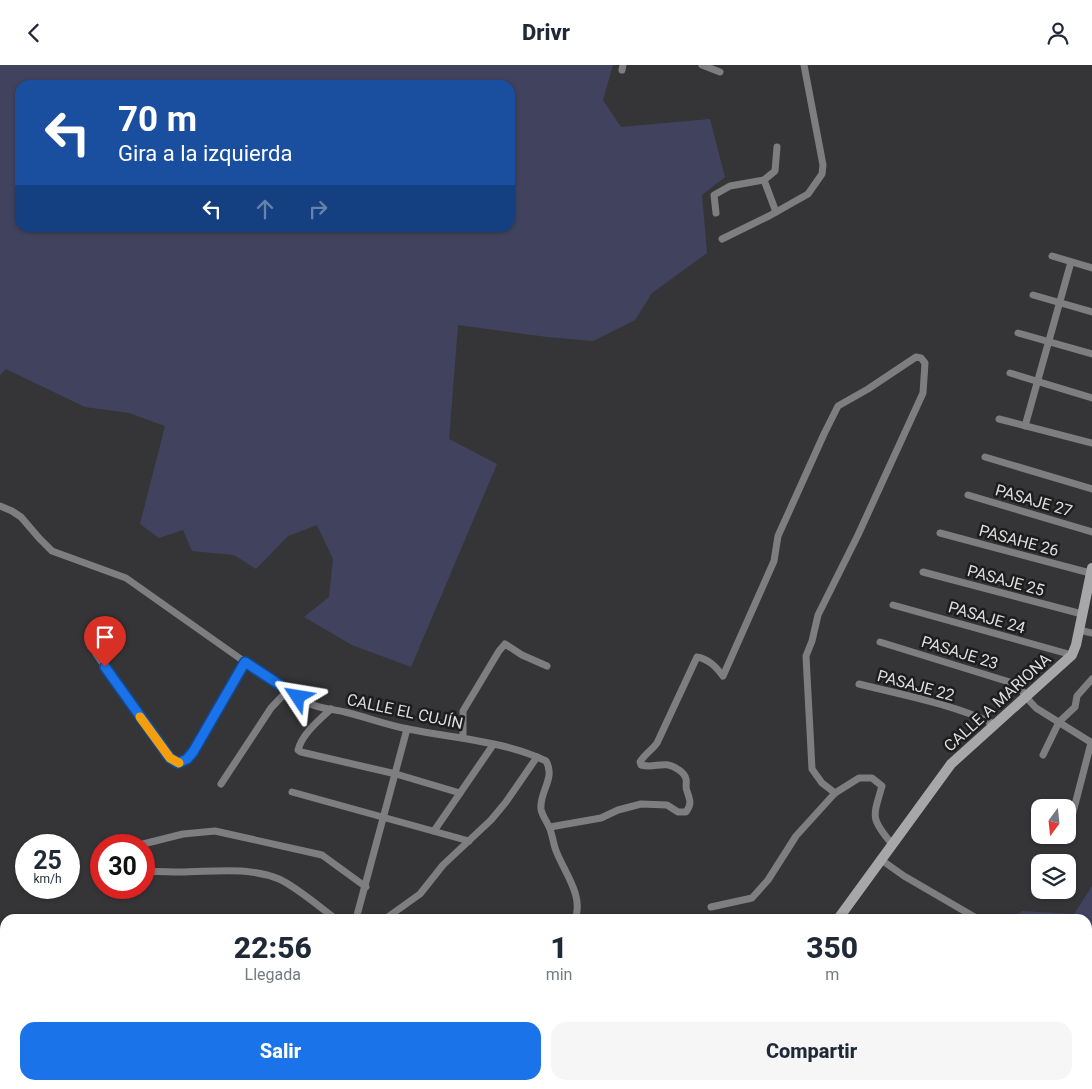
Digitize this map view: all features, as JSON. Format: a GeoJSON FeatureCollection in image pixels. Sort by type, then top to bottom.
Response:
{"type":"FeatureCollection","features":[{"type":"Feature","properties":{"kind":"main road","name":"CALLE A MARIONA"},"geometry":{"type":"LineString","coordinates":[[842,914],[951,764],[1072,655],[1076,645],[1091,571]]}},
{"type":"Feature","properties":{"kind":"street"},"geometry":{"type":"LineString","coordinates":[[702,65],[720,72]]}},
{"type":"Feature","properties":{"kind":"street"},"geometry":{"type":"LineString","coordinates":[[722,239],[776,212],[808,193],[822,174],[823,165],[804,65]]}},
{"type":"Feature","properties":{"kind":"street"},"geometry":{"type":"LineString","coordinates":[[716,213],[714,195],[730,186],[764,180],[775,171],[777,147]]}},
{"type":"Feature","properties":{"kind":"street"},"geometry":{"type":"LineString","coordinates":[[764,180],[776,212]]}},
{"type":"Feature","properties":{"kind":"street"},"geometry":{"type":"LineString","coordinates":[[1052,256],[1092,268]]}},
{"type":"Feature","properties":{"kind":"street"},"geometry":{"type":"LineString","coordinates":[[1024,426],[1071,262]]}},
{"type":"Feature","properties":{"kind":"street"},"geometry":{"type":"LineString","coordinates":[[1033,295],[1092,312]]}},
{"type":"Feature","properties":{"kind":"street"},"geometry":{"type":"LineString","coordinates":[[1018,333],[1092,355]]}},
{"type":"Feature","properties":{"kind":"street"},"geometry":{"type":"LineString","coordinates":[[550,827],[601,818],[618,810],[641,804],[667,805],[678,812],[686,812],[690,807],[691,799],[686,789],[686,778],[682,772],[671,764],[659,764],[648,767],[641,765],[640,762],[657,743],[697,657],[704,658],[714,665],[724,676],[774,561],[778,536],[838,406],[868,389],[916,357],[921,358],[925,363],[923,393],[858,535],[818,615],[812,641],[806,656],[812,769],[822,783],[835,793]]}},
{"type":"Feature","properties":{"kind":"street"},"geometry":{"type":"LineString","coordinates":[[1010,373],[1092,398]]}},
{"type":"Feature","properties":{"kind":"street"},"geometry":{"type":"LineString","coordinates":[[999,419],[1092,443]]}},
{"type":"Feature","properties":{"kind":"street"},"geometry":{"type":"LineString","coordinates":[[984,457],[1092,489]]}},
{"type":"Feature","properties":{"kind":"street","name":"PASAJE 27"},"geometry":{"type":"LineString","coordinates":[[968,495],[1092,532]]}},
{"type":"Feature","properties":{"kind":"street","name":"CALLE EL CUJÍN"},"geometry":{"type":"LineString","coordinates":[[0,506],[21,517],[39,539],[52,551],[126,578],[245,662],[288,691],[317,707],[407,729],[463,738],[537,757]]}},
{"type":"Feature","properties":{"kind":"street","name":"PASAHE 26"},"geometry":{"type":"LineString","coordinates":[[940,533],[1091,571]]}},
{"type":"Feature","properties":{"kind":"street","name":"PASAJE 25"},"geometry":{"type":"LineString","coordinates":[[923,572],[1082,614]]}},
{"type":"Feature","properties":{"kind":"street","name":"PASAJE 24"},"geometry":{"type":"LineString","coordinates":[[894,605],[1072,655]]}},
{"type":"Feature","properties":{"kind":"street"},"geometry":{"type":"LineString","coordinates":[[1079,630],[1092,633]]}},
{"type":"Feature","properties":{"kind":"street","name":"PASAJE 23"},"geometry":{"type":"LineString","coordinates":[[880,642],[1019,685],[1025,696],[1036,707],[1092,743]]}},
{"type":"Feature","properties":{"kind":"street"},"geometry":{"type":"LineString","coordinates":[[463,738],[463,711],[505,644],[522,655],[547,666]]}},
{"type":"Feature","properties":{"kind":"street"},"geometry":{"type":"LineString","coordinates":[[96,655],[170,758],[178,763],[187,759],[193,752],[245,662]]}},
{"type":"Feature","properties":{"kind":"street"},"geometry":{"type":"LineString","coordinates":[[1043,755],[1059,722],[1075,707],[1077,696],[1092,679]]}},
{"type":"Feature","properties":{"kind":"street","name":"PASAJE 22"},"geometry":{"type":"LineString","coordinates":[[858,684],[930,702],[994,724]]}},
{"type":"Feature","properties":{"kind":"street"},"geometry":{"type":"LineString","coordinates":[[221,784],[271,708],[288,691]]}},
{"type":"Feature","properties":{"kind":"street"},"geometry":{"type":"LineString","coordinates":[[330,709],[312,727],[298,750],[396,774],[460,793]]}},
{"type":"Feature","properties":{"kind":"street"},"geometry":{"type":"LineString","coordinates":[[358,914],[407,729]]}},
{"type":"Feature","properties":{"kind":"street"},"geometry":{"type":"LineString","coordinates":[[1076,801],[1092,743]]}},
{"type":"Feature","properties":{"kind":"street"},"geometry":{"type":"LineString","coordinates":[[434,831],[493,745]]}},
{"type":"Feature","properties":{"kind":"street"},"geometry":{"type":"LineString","coordinates":[[392,914],[420,894],[443,865],[491,820],[537,757],[546,761],[550,769],[541,808],[542,815],[550,827],[556,852],[574,888],[578,910],[577,914]]}},
{"type":"Feature","properties":{"kind":"street"},"geometry":{"type":"LineString","coordinates":[[712,907],[752,898],[768,880],[796,836],[835,793],[859,778],[872,778],[882,786],[874,812],[877,827],[892,843]]}},
{"type":"Feature","properties":{"kind":"street"},"geometry":{"type":"LineString","coordinates":[[292,792],[469,841]]}},
{"type":"Feature","properties":{"kind":"street"},"geometry":{"type":"LineString","coordinates":[[155,841],[183,834],[215,831],[322,855],[366,887]]}},
{"type":"Feature","properties":{"kind":"street"},"geometry":{"type":"LineString","coordinates":[[880,859],[904,876],[969,914]]}},
{"type":"Feature","properties":{"kind":"street"},"geometry":{"type":"LineString","coordinates":[[155,871],[245,871],[262,874],[280,880],[329,914]]}},
{"type":"Feature","properties":{"kind":"shaded area"},"geometry":{"type":"Polygon","coordinates":[[[0,65],[613,65],[603,100],[621,127],[710,119],[725,177],[702,195],[707,253],[652,293],[635,320],[593,341],[458,325],[449,439],[497,464],[411,667],[352,645],[304,617],[329,597],[333,559],[317,525],[288,536],[256,569],[234,555],[192,551],[183,530],[159,538],[140,524],[165,426],[129,413],[85,407],[6,369],[0,375],[0,65]]]}},
{"type":"Feature","properties":{"kind":"shaded area"},"geometry":{"type":"Polygon","coordinates":[[[1092,886],[1092,914],[1074,914],[1092,886]]]}},
{"type":"Feature","properties":{"kind":"shaded area"},"geometry":{"type":"Polygon","coordinates":[[[1022,911],[1074,914],[1018,914],[1022,911]]]}},
{"type":"Feature","properties":{"kind":"slow traffic"},"geometry":{"type":"LineString","coordinates":[[140,717],[170,758],[179,763]]}},
{"type":"Feature","properties":{"kind":"route"},"geometry":{"type":"LineString","coordinates":[[105,667],[170,758],[178,763],[183,762],[193,752],[245,662],[298,697]]}}]}
